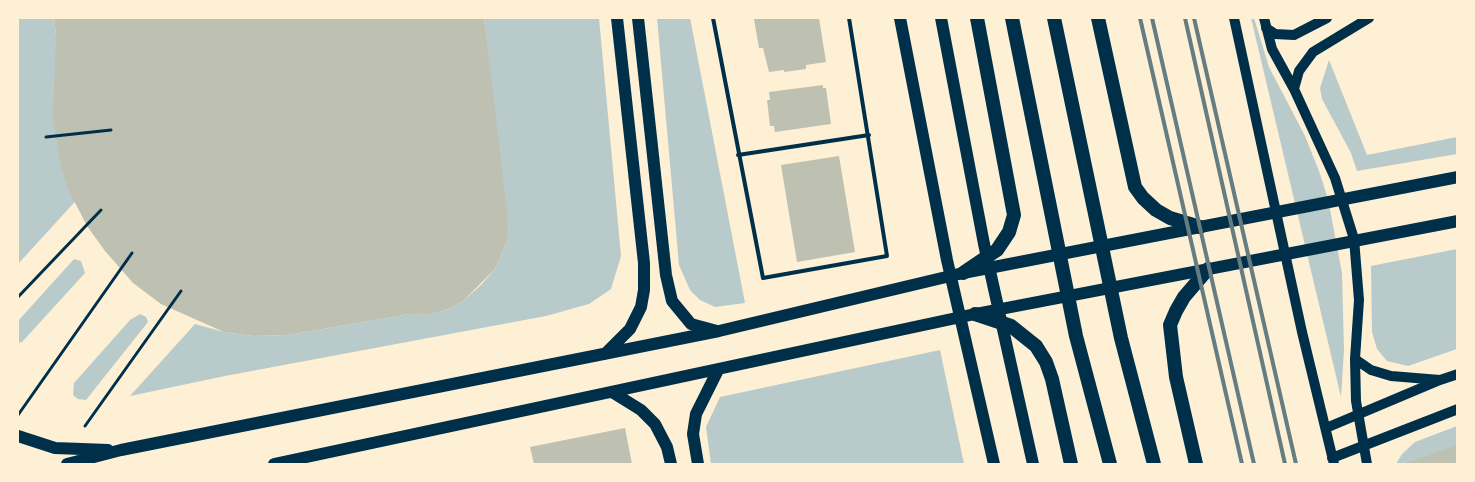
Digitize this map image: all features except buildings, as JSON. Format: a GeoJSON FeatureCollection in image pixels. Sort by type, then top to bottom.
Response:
{"type":"FeatureCollection","features":[{"type":"Feature","properties":{"kind":"highway"},"geometry":{"type":"LineString","coordinates":[[963,273],[997,250],[1009,232],[1014,215],[977,18]]}},
{"type":"Feature","properties":{"kind":"highway"},"geometry":{"type":"LineString","coordinates":[[1012,18],[1076,336],[1110,464]]}},
{"type":"Feature","properties":{"kind":"highway"},"geometry":{"type":"LineString","coordinates":[[1054,18],[1121,338],[1154,464]]}},
{"type":"Feature","properties":{"kind":"highway"},"geometry":{"type":"LineString","coordinates":[[1098,18],[1135,187],[1143,198],[1156,210],[1170,218],[1200,227]]}},
{"type":"Feature","properties":{"kind":"highway"},"geometry":{"type":"LineString","coordinates":[[1196,464],[1176,377],[1170,325],[1184,297],[1208,269]]}},
{"type":"Feature","properties":{"kind":"highway"},"geometry":{"type":"LineString","coordinates":[[975,314],[1011,326],[1036,346],[1046,362],[1052,379],[1071,464]]}},
{"type":"Feature","properties":{"kind":"main road"},"geometry":{"type":"LineString","coordinates":[[605,354],[630,328],[641,307],[644,290],[644,263],[618,18]]}},
{"type":"Feature","properties":{"kind":"main road"},"geometry":{"type":"LineString","coordinates":[[638,18],[666,275],[672,301],[691,324],[719,332]]}},
{"type":"Feature","properties":{"kind":"main road"},"geometry":{"type":"LineString","coordinates":[[900,18],[947,260],[994,464]]}},
{"type":"Feature","properties":{"kind":"main road"},"geometry":{"type":"LineString","coordinates":[[941,18],[984,244],[1033,464]]}},
{"type":"Feature","properties":{"kind":"main road"},"geometry":{"type":"LineString","coordinates":[[1234,18],[1300,323],[1333,461],[1364,446],[1458,409]]}},
{"type":"Feature","properties":{"kind":"main road"},"geometry":{"type":"LineString","coordinates":[[1265,23],[1275,34],[1294,35],[1327,18]]}},
{"type":"Feature","properties":{"kind":"main road"},"geometry":{"type":"LineString","coordinates":[[1294,89],[1298,71],[1313,52],[1369,18]]}},
{"type":"Feature","properties":{"kind":"main road"},"geometry":{"type":"LineString","coordinates":[[1265,23],[1272,49],[1294,89],[1335,178],[1354,239],[1360,300],[1355,359],[1358,416],[1367,464]]}},
{"type":"Feature","properties":{"kind":"main road"},"geometry":{"type":"LineString","coordinates":[[67,464],[121,450],[719,332],[963,273],[1458,177]]}},
{"type":"Feature","properties":{"kind":"main road"},"geometry":{"type":"LineString","coordinates":[[274,464],[975,314],[1458,221]]}},
{"type":"Feature","properties":{"kind":"main road"},"geometry":{"type":"LineString","coordinates":[[1355,359],[1371,370],[1391,376],[1440,380]]}},
{"type":"Feature","properties":{"kind":"main road"},"geometry":{"type":"LineString","coordinates":[[698,464],[693,434],[696,414],[718,370]]}},
{"type":"Feature","properties":{"kind":"main road"},"geometry":{"type":"LineString","coordinates":[[1326,428],[1458,374]]}},
{"type":"Feature","properties":{"kind":"main road"},"geometry":{"type":"LineString","coordinates":[[612,392],[641,410],[655,424],[667,446],[671,464]]}},
{"type":"Feature","properties":{"kind":"main road"},"geometry":{"type":"LineString","coordinates":[[18,436],[55,448],[121,450]]}},
{"type":"Feature","properties":{"kind":"lane"},"geometry":{"type":"LineString","coordinates":[[713,18],[763,278],[887,256],[849,18]]}},
{"type":"Feature","properties":{"kind":"lane"},"geometry":{"type":"LineString","coordinates":[[738,155],[869,135]]}},
{"type":"Feature","properties":{"kind":"path"},"geometry":{"type":"LineString","coordinates":[[46,136],[111,130]]}},
{"type":"Feature","properties":{"kind":"path"},"geometry":{"type":"LineString","coordinates":[[18,297],[101,210]]}},
{"type":"Feature","properties":{"kind":"path"},"geometry":{"type":"LineString","coordinates":[[18,415],[132,254]]}},
{"type":"Feature","properties":{"kind":"path"},"geometry":{"type":"LineString","coordinates":[[85,426],[181,291]]}},
{"type":"Feature","properties":{"kind":"shaded area"},"geometry":{"type":"Polygon","coordinates":[[[18,18],[54,18],[56,36],[93,182],[18,264],[18,18]]]}},
{"type":"Feature","properties":{"kind":"shaded area"},"geometry":{"type":"Polygon","coordinates":[[[484,18],[599,18],[621,256],[611,289],[589,304],[546,316],[225,376],[130,396],[195,324],[224,332],[253,336],[288,335],[410,314],[428,315],[449,309],[463,301],[481,285],[495,269],[508,239],[484,18]]]}},
{"type":"Feature","properties":{"kind":"shaded area"},"geometry":{"type":"Polygon","coordinates":[[[657,18],[690,18],[745,303],[715,307],[700,300],[690,290],[679,265],[657,18]]]}},
{"type":"Feature","properties":{"kind":"shaded area"},"geometry":{"type":"Polygon","coordinates":[[[1251,18],[1254,18],[1269,67],[1305,136],[1328,199],[1342,273],[1344,350],[1341,397],[1251,18]]]}},
{"type":"Feature","properties":{"kind":"shaded area"},"geometry":{"type":"Polygon","coordinates":[[[1329,60],[1367,155],[1457,137],[1457,154],[1357,171],[1351,153],[1322,99],[1320,88],[1329,60]]]}},
{"type":"Feature","properties":{"kind":"shaded area"},"geometry":{"type":"Polygon","coordinates":[[[1457,249],[1457,349],[1408,366],[1387,361],[1377,349],[1372,332],[1371,266],[1457,249]]]}},
{"type":"Feature","properties":{"kind":"shaded area"},"geometry":{"type":"Polygon","coordinates":[[[74,259],[81,261],[85,273],[22,342],[18,343],[18,321],[74,259]]]}},
{"type":"Feature","properties":{"kind":"shaded area"},"geometry":{"type":"Polygon","coordinates":[[[140,314],[146,317],[148,322],[86,400],[78,399],[73,395],[74,383],[130,320],[140,314]]]}},
{"type":"Feature","properties":{"kind":"shaded area"},"geometry":{"type":"Polygon","coordinates":[[[940,350],[964,464],[711,464],[706,427],[720,397],[940,350]]]}},
{"type":"Feature","properties":{"kind":"shaded area"},"geometry":{"type":"Polygon","coordinates":[[[1457,426],[1457,464],[1396,464],[1402,454],[1415,442],[1457,426]]]}},
{"type":"Feature","properties":{"kind":"railway"},"geometry":{"type":"LineString","coordinates":[[1140,18],[1242,464]]}},
{"type":"Feature","properties":{"kind":"railway"},"geometry":{"type":"LineString","coordinates":[[1152,18],[1254,464]]}},
{"type":"Feature","properties":{"kind":"railway"},"geometry":{"type":"LineString","coordinates":[[1185,18],[1285,464]]}},
{"type":"Feature","properties":{"kind":"railway"},"geometry":{"type":"LineString","coordinates":[[1194,18],[1296,464]]}}]}
